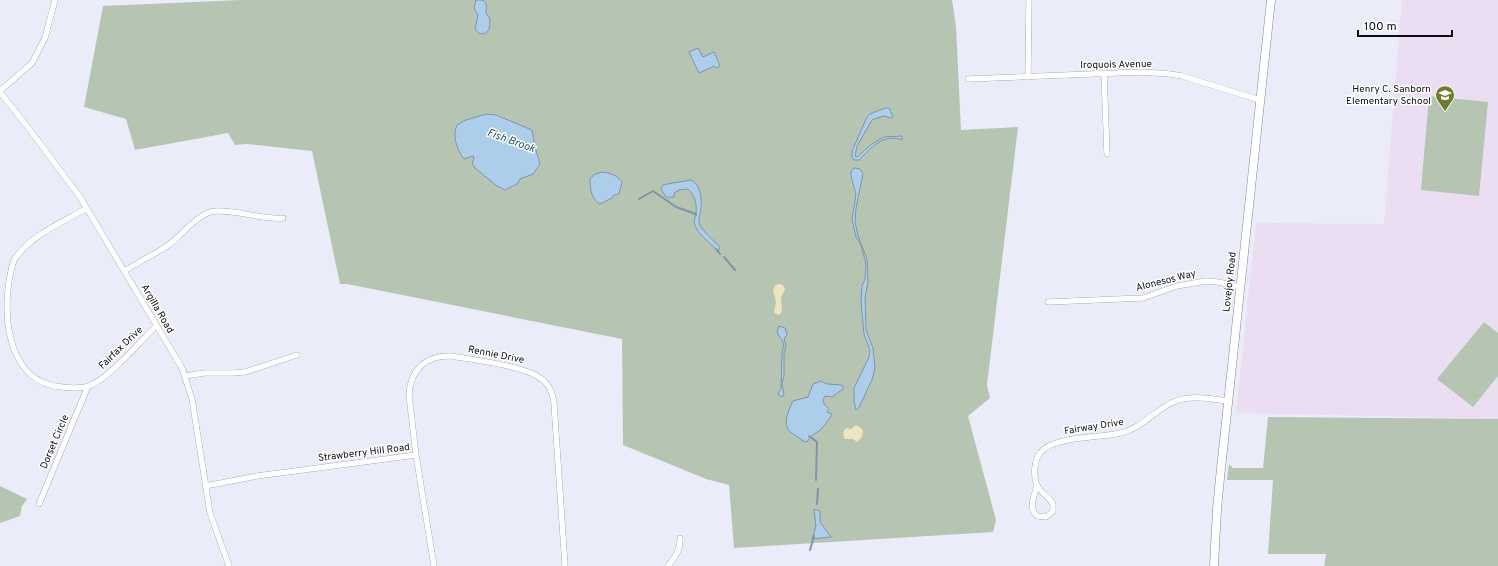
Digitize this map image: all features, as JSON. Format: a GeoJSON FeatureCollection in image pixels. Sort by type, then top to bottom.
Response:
{"type":"FeatureCollection","features":[{"type":"Feature","properties":{"kind":"main road","name":"Lovejoy Road"},"geometry":{"type":"LineString","coordinates":[[1214,566],[1217,509],[1228,401],[1272,0]]}},
{"type":"Feature","properties":{"kind":"street"},"geometry":{"type":"LineString","coordinates":[[0,91],[32,63],[45,38],[55,0]]}},
{"type":"Feature","properties":{"kind":"street"},"geometry":{"type":"LineString","coordinates":[[1028,77],[1029,0]]}},
{"type":"Feature","properties":{"kind":"street","name":"Iroquois Avenue"},"geometry":{"type":"LineString","coordinates":[[968,79],[1141,72],[1170,74],[1260,100]]}},
{"type":"Feature","properties":{"kind":"street"},"geometry":{"type":"LineString","coordinates":[[1104,73],[1106,154]]}},
{"type":"Feature","properties":{"kind":"street","name":"Argilla Road"},"geometry":{"type":"LineString","coordinates":[[0,91],[61,170],[87,208],[182,368],[192,399],[204,468],[205,486],[214,525],[229,566]]}},
{"type":"Feature","properties":{"kind":"street"},"geometry":{"type":"LineString","coordinates":[[1,299],[6,276],[13,262],[23,249],[36,237],[87,208]]}},
{"type":"Feature","properties":{"kind":"street"},"geometry":{"type":"LineString","coordinates":[[125,271],[167,246],[204,215],[215,211],[245,214],[263,218],[283,218]]}},
{"type":"Feature","properties":{"kind":"street","name":"Alonesos Way"},"geometry":{"type":"LineString","coordinates":[[1048,302],[1143,298],[1178,286],[1206,281],[1240,287]]}},
{"type":"Feature","properties":{"kind":"street"},"geometry":{"type":"LineString","coordinates":[[1,315],[1,322]]}},
{"type":"Feature","properties":{"kind":"street","name":"Fairfax Drive"},"geometry":{"type":"LineString","coordinates":[[3,333],[14,357],[24,370],[35,380],[50,386],[79,388],[96,382],[109,372],[156,326]]}},
{"type":"Feature","properties":{"kind":"street"},"geometry":{"type":"LineString","coordinates":[[184,376],[204,373],[245,372],[297,355]]}},
{"type":"Feature","properties":{"kind":"street","name":"Rennie Drive"},"geometry":{"type":"LineString","coordinates":[[416,455],[409,387],[416,370],[429,360],[442,356],[451,356],[526,370],[540,377],[550,387],[554,403],[565,566]]}},
{"type":"Feature","properties":{"kind":"street","name":"Dorset Circle"},"geometry":{"type":"LineString","coordinates":[[39,504],[88,386]]}},
{"type":"Feature","properties":{"kind":"street","name":"Fairway Drive"},"geometry":{"type":"LineString","coordinates":[[1037,486],[1053,504],[1052,513],[1046,517],[1037,516],[1032,511],[1032,506],[1037,486],[1035,477],[1036,461],[1043,449],[1051,444],[1127,431],[1143,424],[1169,404],[1182,399],[1200,398],[1228,401]]}},
{"type":"Feature","properties":{"kind":"street","name":"Strawberry Hill Road"},"geometry":{"type":"LineString","coordinates":[[205,486],[257,476],[416,455],[434,566]]}},
{"type":"Feature","properties":{"kind":"street"},"geometry":{"type":"LineString","coordinates":[[668,566],[678,552],[680,538]]}},
{"type":"Feature","properties":{"kind":"shaded area","name":"Henry C. Sanborn Elementary School"},"geometry":{"type":"Polygon","coordinates":[[[1402,0],[1498,0],[1498,419],[1236,413],[1256,223],[1384,224],[1402,0]]]}},
{"type":"Feature","properties":{"kind":"green space"},"geometry":{"type":"Polygon","coordinates":[[[240,0],[952,0],[956,26],[961,130],[1018,127],[987,385],[990,398],[968,416],[996,520],[993,532],[734,548],[729,485],[706,479],[623,445],[622,339],[347,284],[340,284],[312,151],[247,144],[235,145],[228,133],[135,150],[126,119],[84,107],[103,6],[240,0]]]}},
{"type":"Feature","properties":{"kind":"green space"},"geometry":{"type":"Polygon","coordinates":[[[1429,96],[1488,102],[1479,196],[1421,190],[1429,96]]]}},
{"type":"Feature","properties":{"kind":"green space"},"geometry":{"type":"Polygon","coordinates":[[[1484,322],[1498,333],[1498,376],[1473,407],[1437,379],[1484,322]]]}},
{"type":"Feature","properties":{"kind":"green space"},"geometry":{"type":"Polygon","coordinates":[[[1268,417],[1498,419],[1498,566],[1324,566],[1326,554],[1268,554],[1273,480],[1227,480],[1229,464],[1233,468],[1263,468],[1268,417]]]}},
{"type":"Feature","properties":{"kind":"green space"},"geometry":{"type":"Polygon","coordinates":[[[0,486],[27,499],[22,506],[20,516],[0,523],[0,486]]]}},
{"type":"Feature","properties":{"kind":"sand"},"geometry":{"type":"Polygon","coordinates":[[[778,284],[783,285],[785,289],[781,297],[782,312],[779,315],[774,313],[776,302],[773,290],[778,284]]]}},
{"type":"Feature","properties":{"kind":"sand"},"geometry":{"type":"Polygon","coordinates":[[[856,425],[863,431],[862,437],[857,442],[853,439],[845,439],[843,435],[844,430],[847,428],[851,429],[856,425]]]}},
{"type":"Feature","properties":{"kind":"water"},"geometry":{"type":"Polygon","coordinates":[[[476,0],[483,0],[486,3],[486,13],[490,19],[489,30],[483,34],[478,33],[475,29],[478,15],[474,8],[476,0]]]}},
{"type":"Feature","properties":{"kind":"water"},"geometry":{"type":"Polygon","coordinates":[[[698,48],[703,57],[714,52],[720,66],[716,68],[714,66],[699,73],[689,52],[698,48]]]}},
{"type":"Feature","properties":{"kind":"water"},"geometry":{"type":"Polygon","coordinates":[[[885,108],[889,108],[893,117],[883,116],[872,120],[857,146],[855,156],[857,157],[872,144],[884,137],[902,136],[902,140],[889,138],[883,140],[859,160],[854,160],[852,157],[852,151],[867,117],[870,114],[885,108]]]}},
{"type":"Feature","properties":{"kind":"water"},"geometry":{"type":"Polygon","coordinates":[[[486,114],[496,115],[532,130],[540,164],[533,174],[520,179],[517,184],[505,190],[497,186],[475,168],[472,164],[474,158],[473,156],[464,159],[456,143],[455,134],[457,125],[466,120],[486,114]]]}},
{"type":"Feature","properties":{"kind":"water"},"geometry":{"type":"Polygon","coordinates":[[[854,168],[860,169],[863,174],[856,208],[855,222],[858,236],[867,259],[868,282],[865,298],[866,330],[873,348],[875,368],[872,380],[859,407],[856,410],[854,388],[869,357],[870,350],[864,334],[861,302],[866,264],[861,245],[856,237],[852,220],[856,194],[851,176],[851,171],[854,168]]]}},
{"type":"Feature","properties":{"kind":"water"},"geometry":{"type":"Polygon","coordinates":[[[602,172],[613,175],[622,182],[619,194],[614,195],[612,198],[600,204],[593,196],[590,179],[595,174],[602,172]]]}},
{"type":"Feature","properties":{"kind":"water"},"geometry":{"type":"Polygon","coordinates":[[[691,180],[696,184],[701,196],[700,226],[720,247],[718,251],[701,235],[696,228],[694,222],[696,203],[690,191],[688,189],[679,190],[674,193],[674,197],[666,197],[661,189],[663,185],[691,180]]]}},
{"type":"Feature","properties":{"kind":"water"},"geometry":{"type":"Polygon","coordinates":[[[779,326],[785,328],[787,335],[784,339],[786,345],[784,353],[784,376],[782,383],[784,395],[782,397],[778,394],[781,389],[782,353],[784,344],[777,332],[779,326]]]}},
{"type":"Feature","properties":{"kind":"water"},"geometry":{"type":"Polygon","coordinates":[[[821,381],[827,384],[841,385],[843,386],[843,389],[832,397],[825,396],[823,400],[824,404],[829,409],[827,412],[832,414],[820,430],[807,442],[803,441],[788,429],[786,421],[788,412],[793,401],[808,397],[813,384],[821,381]]]}},
{"type":"Feature","properties":{"kind":"water"},"geometry":{"type":"Polygon","coordinates":[[[814,509],[820,511],[820,522],[831,537],[812,539],[816,526],[814,509]]]}},
{"type":"Feature","properties":{"kind":"waterway","name":"Fish Brook"},"geometry":{"type":"LineString","coordinates":[[639,199],[653,191],[676,207],[696,215]]}},
{"type":"Feature","properties":{"kind":"waterway","name":"Fish Brook"},"geometry":{"type":"LineString","coordinates":[[716,249],[720,254]]}},
{"type":"Feature","properties":{"kind":"waterway","name":"Fish Brook"},"geometry":{"type":"LineString","coordinates":[[724,257],[735,270]]}},
{"type":"Feature","properties":{"kind":"waterway","name":"Fish Brook"},"geometry":{"type":"LineString","coordinates":[[809,436],[817,442],[816,480]]}},
{"type":"Feature","properties":{"kind":"waterway","name":"Fish Brook"},"geometry":{"type":"LineString","coordinates":[[817,504],[818,489]]}},
{"type":"Feature","properties":{"kind":"waterway","name":"Fish Brook"},"geometry":{"type":"LineString","coordinates":[[810,550],[814,536]]}},
{"type":"Feature","properties":{"kind":"place","name":"Henry C. Sanborn Elementary School"},"geometry":{"type":"Point","coordinates":[1445,112]}}]}
